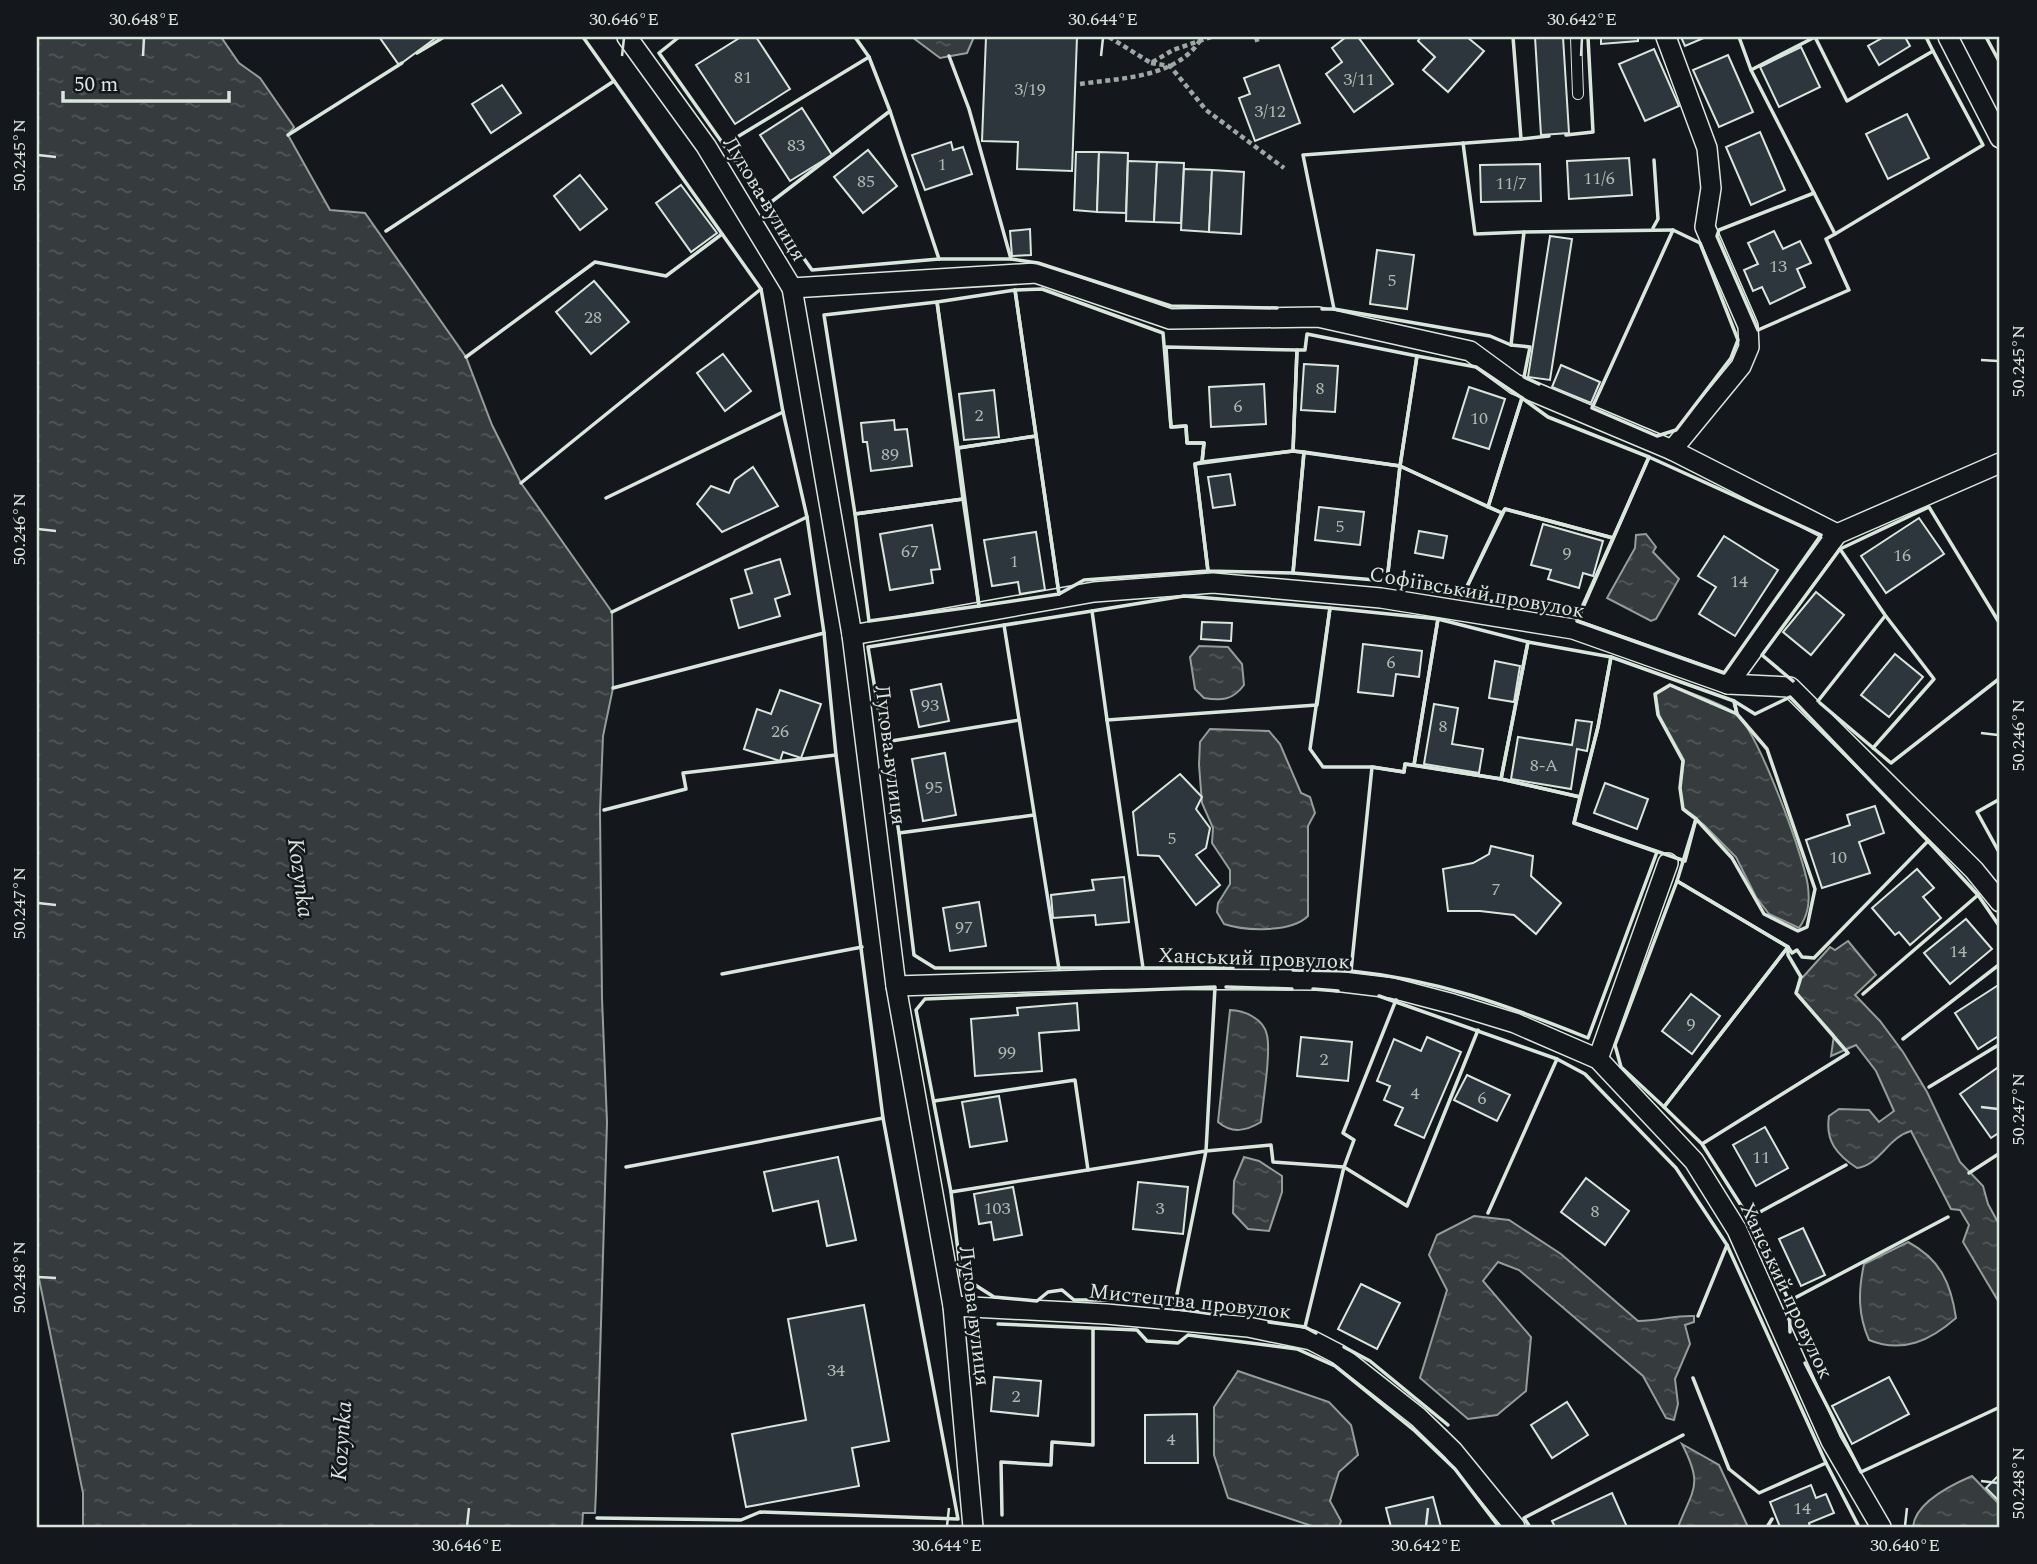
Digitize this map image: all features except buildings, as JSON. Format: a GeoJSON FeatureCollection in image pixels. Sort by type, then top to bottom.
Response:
{"type":"FeatureCollection","features":[{"type":"Feature","properties":{"kind":"street","name":"Лугова вулиця"},"geometry":{"type":"LineString","coordinates":[[627,37],[706,146],[792,288],[852,635],[896,986],[953,1306],[973,1527]]}},
{"type":"Feature","properties":{"kind":"street"},"geometry":{"type":"LineString","coordinates":[[1666,37],[1707,148],[1711,188],[1705,227],[1748,326],[1749,347],[1741,366],[1672,450]]}},
{"type":"Feature","properties":{"kind":"street"},"geometry":{"type":"LineString","coordinates":[[1948,37],[2000,138]]}},
{"type":"Feature","properties":{"kind":"street"},"geometry":{"type":"LineString","coordinates":[[792,288],[1036,273],[1170,319],[1318,317],[1470,351],[1515,384],[1672,450],[1837,534]]}},
{"type":"Feature","properties":{"kind":"street"},"geometry":{"type":"LineString","coordinates":[[1728,684],[1837,534],[2000,463]]}},
{"type":"Feature","properties":{"kind":"street","name":"Софіївський провулок"},"geometry":{"type":"LineString","coordinates":[[852,635],[1094,592],[1213,583],[1381,598],[1573,629],[1728,684],[1790,687],[1974,870],[2000,902]]}},
{"type":"Feature","properties":{"kind":"street"},"geometry":{"type":"LineString","coordinates":[[1598,1059],[1668,863]]}},
{"type":"Feature","properties":{"kind":"street","name":"Ханський провулок"},"geometry":{"type":"LineString","coordinates":[[896,986],[1145,979],[1326,980],[1392,988],[1453,1004],[1515,1023],[1598,1059],[1694,1161],[1737,1230],[1831,1441],[1881,1527]]}},
{"type":"Feature","properties":{"kind":"street","name":"Мистецтва провулок"},"geometry":{"type":"LineString","coordinates":[[953,1306],[1106,1314],[1248,1327],[1311,1340],[1338,1354],[1418,1418],[1453,1451],[1515,1527]]}},
{"type":"Feature","properties":{"kind":"lane"},"geometry":{"type":"LineString","coordinates":[[1576,37],[1578,94]]}},
{"type":"Feature","properties":{"kind":"path"},"geometry":{"type":"LineString","coordinates":[[1109,37],[1151,63],[1170,66],[1206,110],[1283,168]]}},
{"type":"Feature","properties":{"kind":"path"},"geometry":{"type":"LineString","coordinates":[[1151,63],[1201,39],[1211,37]]}},
{"type":"Feature","properties":{"kind":"path"},"geometry":{"type":"LineString","coordinates":[[1256,37],[1258,44]]}},
{"type":"Feature","properties":{"kind":"path"},"geometry":{"type":"LineString","coordinates":[[1080,84],[1144,75],[1170,66],[1194,50],[1201,39]]}},
{"type":"Feature","properties":{"kind":"water","name":"Kozynka"},"geometry":{"type":"Polygon","coordinates":[[[37,37],[221,37],[239,63],[260,78],[294,127],[288,135],[330,210],[365,213],[466,357],[492,425],[521,483],[612,612],[613,688],[603,736],[600,811],[602,998],[607,1122],[596,1491],[595,1513],[583,1513],[582,1527],[83,1527],[83,1493],[37,1269],[37,37]]]}},
{"type":"Feature","properties":{"kind":"water"},"geometry":{"type":"Polygon","coordinates":[[[912,37],[974,37],[967,53],[940,58],[912,37]]]}},
{"type":"Feature","properties":{"kind":"water"},"geometry":{"type":"Polygon","coordinates":[[[1646,534],[1656,547],[1653,552],[1679,579],[1656,619],[1651,621],[1607,598],[1635,548],[1636,535],[1646,534]]]}},
{"type":"Feature","properties":{"kind":"water"},"geometry":{"type":"Polygon","coordinates":[[[1199,646],[1228,647],[1242,664],[1244,685],[1236,694],[1222,699],[1210,699],[1204,698],[1195,689],[1190,657],[1199,646]]]}},
{"type":"Feature","properties":{"kind":"water"},"geometry":{"type":"Polygon","coordinates":[[[1671,685],[1735,713],[1755,743],[1779,795],[1805,872],[1808,904],[1799,928],[1769,914],[1756,897],[1736,857],[1704,825],[1683,809],[1680,788],[1684,760],[1659,715],[1656,694],[1671,685]]]}},
{"type":"Feature","properties":{"kind":"water"},"geometry":{"type":"Polygon","coordinates":[[[1210,729],[1269,731],[1280,744],[1301,793],[1310,797],[1315,813],[1308,826],[1308,916],[1300,922],[1279,928],[1244,928],[1224,924],[1217,912],[1218,903],[1230,884],[1230,870],[1212,843],[1213,828],[1202,803],[1200,742],[1210,729]]]}},
{"type":"Feature","properties":{"kind":"water"},"geometry":{"type":"Polygon","coordinates":[[[1848,941],[1876,975],[1855,995],[1880,1021],[1903,1052],[1927,1092],[1960,1162],[1983,1186],[1988,1204],[2000,1226],[2000,1304],[1963,1242],[1969,1225],[1960,1210],[1951,1209],[1911,1131],[1896,1139],[1872,1162],[1857,1168],[1838,1152],[1831,1140],[1829,1116],[1839,1109],[1869,1110],[1879,1122],[1894,1111],[1876,1071],[1856,1045],[1831,1056],[1834,1035],[1796,993],[1800,976],[1803,977],[1830,947],[1835,950],[1848,941]]]}},
{"type":"Feature","properties":{"kind":"water"},"geometry":{"type":"Polygon","coordinates":[[[1230,1010],[1258,1020],[1265,1029],[1268,1043],[1261,1122],[1239,1130],[1218,1122],[1230,1010]]]}},
{"type":"Feature","properties":{"kind":"water"},"geometry":{"type":"Polygon","coordinates":[[[1244,1157],[1259,1161],[1282,1176],[1282,1192],[1269,1231],[1248,1229],[1233,1213],[1234,1181],[1244,1157]]]}},
{"type":"Feature","properties":{"kind":"water"},"geometry":{"type":"Polygon","coordinates":[[[1474,1216],[1509,1220],[1561,1254],[1638,1321],[1694,1316],[1694,1322],[1685,1325],[1690,1344],[1675,1379],[1678,1404],[1674,1420],[1666,1418],[1643,1376],[1519,1270],[1498,1262],[1483,1281],[1531,1337],[1526,1391],[1497,1415],[1468,1419],[1420,1378],[1447,1290],[1429,1255],[1437,1235],[1474,1216]]]}},
{"type":"Feature","properties":{"kind":"water"},"geometry":{"type":"Polygon","coordinates":[[[1908,1242],[1928,1256],[1942,1273],[1951,1294],[1956,1318],[1937,1333],[1916,1342],[1893,1346],[1881,1344],[1869,1340],[1863,1322],[1860,1303],[1864,1264],[1908,1242]]]}},
{"type":"Feature","properties":{"kind":"water"},"geometry":{"type":"Polygon","coordinates":[[[1238,1371],[1329,1402],[1351,1425],[1358,1455],[1339,1472],[1330,1501],[1341,1521],[1339,1527],[1315,1527],[1228,1498],[1214,1455],[1214,1407],[1238,1371]]]}},
{"type":"Feature","properties":{"kind":"water"},"geometry":{"type":"Polygon","coordinates":[[[1682,1444],[1719,1465],[1748,1527],[1678,1527],[1694,1486],[1689,1458],[1682,1444]]]}},
{"type":"Feature","properties":{"kind":"water"},"geometry":{"type":"Polygon","coordinates":[[[1972,1476],[2000,1505],[2000,1527],[1913,1527],[1920,1510],[1935,1496],[1972,1476]]]}},
{"type":"Feature","properties":{"kind":"wall"},"geometry":{"type":"LineString","coordinates":[[417,53],[444,37]]}},
{"type":"Feature","properties":{"kind":"wall"},"geometry":{"type":"LineString","coordinates":[[583,37],[761,289],[783,412],[807,517],[824,633],[836,755],[883,1118],[958,1519],[760,1512],[741,1520],[597,1518]]}},
{"type":"Feature","properties":{"kind":"wall"},"geometry":{"type":"LineString","coordinates":[[679,37],[659,53],[812,270],[939,259],[1011,259]]}},
{"type":"Feature","properties":{"kind":"wall"},"geometry":{"type":"LineString","coordinates":[[855,37],[869,57],[890,111]]}},
{"type":"Feature","properties":{"kind":"wall"},"geometry":{"type":"LineString","coordinates":[[1322,309],[1334,309],[1303,155],[1521,139],[1513,37]]}},
{"type":"Feature","properties":{"kind":"wall"},"geometry":{"type":"LineString","coordinates":[[1566,135],[1593,132],[1588,37]]}},
{"type":"Feature","properties":{"kind":"wall"},"geometry":{"type":"LineString","coordinates":[[1739,37],[1751,70],[1815,37],[1847,101],[1933,51],[1926,37]]}},
{"type":"Feature","properties":{"kind":"wall"},"geometry":{"type":"LineString","coordinates":[[1986,37],[2000,63]]}},
{"type":"Feature","properties":{"kind":"wall"},"geometry":{"type":"LineString","coordinates":[[1835,234],[1983,145],[1933,51]]}},
{"type":"Feature","properties":{"kind":"wall"},"geometry":{"type":"LineString","coordinates":[[949,56],[969,109],[1011,259],[1038,263],[1171,306],[1277,308]]}},
{"type":"Feature","properties":{"kind":"wall"},"geometry":{"type":"LineString","coordinates":[[724,145],[869,57]]}},
{"type":"Feature","properties":{"kind":"wall"},"geometry":{"type":"LineString","coordinates":[[288,135],[402,63]]}},
{"type":"Feature","properties":{"kind":"wall"},"geometry":{"type":"LineString","coordinates":[[1751,70],[1814,193]]}},
{"type":"Feature","properties":{"kind":"wall"},"geometry":{"type":"LineString","coordinates":[[386,231],[614,81]]}},
{"type":"Feature","properties":{"kind":"wall"},"geometry":{"type":"LineString","coordinates":[[766,206],[890,111],[939,259]]}},
{"type":"Feature","properties":{"kind":"wall"},"geometry":{"type":"LineString","coordinates":[[1521,139],[1549,136]]}},
{"type":"Feature","properties":{"kind":"wall"},"geometry":{"type":"LineString","coordinates":[[1463,143],[1475,234],[1524,232]]}},
{"type":"Feature","properties":{"kind":"wall"},"geometry":{"type":"LineString","coordinates":[[1653,228],[1658,219],[1654,160]]}},
{"type":"Feature","properties":{"kind":"wall"},"geometry":{"type":"LineString","coordinates":[[1814,193],[1835,234],[1826,239],[1849,290],[1758,330],[1717,236],[1719,230],[1814,193]]}},
{"type":"Feature","properties":{"kind":"wall"},"geometry":{"type":"LineString","coordinates":[[1673,230],[1700,243],[1738,340],[1731,358],[1676,430],[1657,436],[1592,408],[1673,230]]}},
{"type":"Feature","properties":{"kind":"wall"},"geometry":{"type":"LineString","coordinates":[[1539,384],[1524,377],[1530,347],[1511,345],[1524,232],[1673,230]]}},
{"type":"Feature","properties":{"kind":"wall"},"geometry":{"type":"LineString","coordinates":[[466,357],[595,262],[666,276],[722,234]]}},
{"type":"Feature","properties":{"kind":"wall"},"geometry":{"type":"LineString","coordinates":[[521,483],[761,289]]}},
{"type":"Feature","properties":{"kind":"wall"},"geometry":{"type":"LineString","coordinates":[[1042,289],[1163,333],[1171,427],[1186,426],[1187,443],[1204,443],[1202,462],[1195,464],[1208,571],[1084,580],[1059,594],[1015,290],[1042,289]]}},
{"type":"Feature","properties":{"kind":"wall"},"geometry":{"type":"LineString","coordinates":[[1015,290],[1036,436],[958,448],[937,302],[1015,290]]}},
{"type":"Feature","properties":{"kind":"wall"},"geometry":{"type":"LineString","coordinates":[[937,302],[963,499],[855,514],[824,315],[937,302]]}},
{"type":"Feature","properties":{"kind":"wall"},"geometry":{"type":"LineString","coordinates":[[1334,309],[1490,336],[1511,345]]}},
{"type":"Feature","properties":{"kind":"wall"},"geometry":{"type":"LineString","coordinates":[[1307,334],[1417,356],[1400,466],[1293,451],[1297,350],[1305,350],[1307,334]]}},
{"type":"Feature","properties":{"kind":"wall"},"geometry":{"type":"LineString","coordinates":[[1166,347],[1297,350],[1293,451],[1202,462],[1204,443],[1187,443],[1186,426],[1171,427],[1166,347]]}},
{"type":"Feature","properties":{"kind":"wall"},"geometry":{"type":"LineString","coordinates":[[1417,356],[1476,367],[1522,398],[1488,507],[1400,466],[1417,356]]}},
{"type":"Feature","properties":{"kind":"wall"},"geometry":{"type":"LineString","coordinates":[[1522,398],[1548,417],[1649,457],[1613,538],[1505,509],[1502,513],[1488,507],[1522,398]]}},
{"type":"Feature","properties":{"kind":"wall"},"geometry":{"type":"LineString","coordinates":[[606,498],[783,412]]}},
{"type":"Feature","properties":{"kind":"wall"},"geometry":{"type":"LineString","coordinates":[[1036,436],[1059,594],[979,606],[958,448],[1036,436]]}},
{"type":"Feature","properties":{"kind":"wall"},"geometry":{"type":"LineString","coordinates":[[1293,451],[1304,452],[1293,573],[1208,571],[1195,464],[1293,451]]}},
{"type":"Feature","properties":{"kind":"wall"},"geometry":{"type":"LineString","coordinates":[[1304,452],[1400,466],[1387,581],[1293,573],[1304,452]]}},
{"type":"Feature","properties":{"kind":"wall"},"geometry":{"type":"LineString","coordinates":[[1649,457],[1821,535],[1724,673],[1577,621],[1649,457]]}},
{"type":"Feature","properties":{"kind":"wall"},"geometry":{"type":"LineString","coordinates":[[1400,466],[1502,513],[1462,597],[1387,581],[1400,466]]}},
{"type":"Feature","properties":{"kind":"wall"},"geometry":{"type":"LineString","coordinates":[[963,499],[979,606],[869,621],[855,514],[963,499]]}},
{"type":"Feature","properties":{"kind":"wall"},"geometry":{"type":"LineString","coordinates":[[1793,681],[1762,655],[1840,549],[1929,507],[2000,624]]}},
{"type":"Feature","properties":{"kind":"wall"},"geometry":{"type":"LineString","coordinates":[[1505,509],[1613,538],[1579,614],[1462,597],[1505,509]]}},
{"type":"Feature","properties":{"kind":"wall"},"geometry":{"type":"LineString","coordinates":[[612,612],[807,517]]}},
{"type":"Feature","properties":{"kind":"wall"},"geometry":{"type":"LineString","coordinates":[[1840,549],[1885,615],[1934,679],[1873,748]]}},
{"type":"Feature","properties":{"kind":"wall"},"geometry":{"type":"LineString","coordinates":[[1184,596],[1330,608],[1317,705],[1107,720],[1092,611],[1184,596]]}},
{"type":"Feature","properties":{"kind":"wall"},"geometry":{"type":"LineString","coordinates":[[1330,608],[1438,619],[1414,765],[1405,764],[1404,772],[1372,767],[1323,767],[1310,749],[1330,608]]}},
{"type":"Feature","properties":{"kind":"wall"},"geometry":{"type":"LineString","coordinates":[[1092,611],[868,647],[899,833],[914,955],[935,968],[1233,968]]}},
{"type":"Feature","properties":{"kind":"wall"},"geometry":{"type":"LineString","coordinates":[[1818,701],[1885,616]]}},
{"type":"Feature","properties":{"kind":"wall"},"geometry":{"type":"LineString","coordinates":[[1438,619],[1528,642],[1501,779],[1414,765],[1438,619]]}},
{"type":"Feature","properties":{"kind":"wall"},"geometry":{"type":"LineString","coordinates":[[1004,625],[1059,969]]}},
{"type":"Feature","properties":{"kind":"wall"},"geometry":{"type":"LineString","coordinates":[[613,688],[824,633]]}},
{"type":"Feature","properties":{"kind":"wall"},"geometry":{"type":"LineString","coordinates":[[1528,642],[1611,657],[1598,727],[1580,797],[1501,779],[1528,642]]}},
{"type":"Feature","properties":{"kind":"wall"},"geometry":{"type":"LineString","coordinates":[[1611,657],[1734,701],[1737,714],[1670,685],[1655,694],[1658,715],[1683,761],[1680,788],[1683,809],[1696,819],[1685,861],[1574,823],[1598,727],[1611,657]]}},
{"type":"Feature","properties":{"kind":"wall"},"geometry":{"type":"LineString","coordinates":[[1820,703],[1891,763],[2000,678]]}},
{"type":"Feature","properties":{"kind":"wall"},"geometry":{"type":"LineString","coordinates":[[1790,697],[1928,841],[1814,958],[1802,957],[1797,950],[1792,953],[1788,947],[1677,881],[1696,819],[1732,858],[1764,914],[1798,931],[1807,927],[1815,889],[1767,749],[1737,714],[1734,701],[1755,714],[1790,697]]}},
{"type":"Feature","properties":{"kind":"wall"},"geometry":{"type":"LineString","coordinates":[[885,742],[1019,720]]}},
{"type":"Feature","properties":{"kind":"wall"},"geometry":{"type":"LineString","coordinates":[[1107,720],[1143,968]]}},
{"type":"Feature","properties":{"kind":"wall"},"geometry":{"type":"LineString","coordinates":[[604,810],[686,789],[683,773],[836,755]]}},
{"type":"Feature","properties":{"kind":"wall"},"geometry":{"type":"LineString","coordinates":[[1405,764],[1501,779],[1580,797],[1574,823],[1657,852],[1588,1038],[1529,1015],[1443,987],[1351,971],[1372,767],[1404,772],[1405,764]]}},
{"type":"Feature","properties":{"kind":"wall"},"geometry":{"type":"LineString","coordinates":[[2000,799],[1977,812],[2000,854]]}},
{"type":"Feature","properties":{"kind":"wall"},"geometry":{"type":"LineString","coordinates":[[899,833],[1034,815]]}},
{"type":"Feature","properties":{"kind":"wall"},"geometry":{"type":"LineString","coordinates":[[1928,841],[1978,895],[2000,927]]}},
{"type":"Feature","properties":{"kind":"wall"},"geometry":{"type":"LineString","coordinates":[[1677,881],[1788,947],[1664,1107],[1621,1067],[1615,1045],[1677,881]]}},
{"type":"Feature","properties":{"kind":"wall"},"geometry":{"type":"LineString","coordinates":[[1863,994],[1978,895]]}},
{"type":"Feature","properties":{"kind":"wall"},"geometry":{"type":"LineString","coordinates":[[722,974],[862,947]]}},
{"type":"Feature","properties":{"kind":"wall"},"geometry":{"type":"LineString","coordinates":[[1702,1144],[1848,1053],[1796,993],[1801,977],[1788,955],[1788,947],[1664,1107],[1702,1144],[1749,1218],[1846,1165]]}},
{"type":"Feature","properties":{"kind":"wall"},"geometry":{"type":"LineString","coordinates":[[1903,1039],[2000,964]]}},
{"type":"Feature","properties":{"kind":"wall"},"geometry":{"type":"LineString","coordinates":[[1293,970],[1351,971]]}},
{"type":"Feature","properties":{"kind":"wall"},"geometry":{"type":"LineString","coordinates":[[1174,1309],[1206,1151],[1215,987],[925,999],[916,1010],[951,1192],[1206,1151],[1271,1145],[1273,1162],[1344,1167],[1305,1327]]}},
{"type":"Feature","properties":{"kind":"wall"},"geometry":{"type":"LineString","coordinates":[[1226,987],[1292,989]]}},
{"type":"Feature","properties":{"kind":"wall"},"geometry":{"type":"LineString","coordinates":[[1313,989],[1338,991]]}},
{"type":"Feature","properties":{"kind":"wall"},"geometry":{"type":"LineString","coordinates":[[1379,996],[1557,1059],[1585,1074],[1676,1168],[1727,1245],[1826,1463],[1759,1493],[1729,1469],[1693,1378]]}},
{"type":"Feature","properties":{"kind":"wall"},"geometry":{"type":"LineString","coordinates":[[1396,1000],[1343,1133],[1354,1140],[1344,1167],[1407,1206],[1478,1030]]}},
{"type":"Feature","properties":{"kind":"wall"},"geometry":{"type":"LineString","coordinates":[[1929,1087],[2000,1044]]}},
{"type":"Feature","properties":{"kind":"wall"},"geometry":{"type":"LineString","coordinates":[[1488,1213],[1557,1059]]}},
{"type":"Feature","properties":{"kind":"wall"},"geometry":{"type":"LineString","coordinates":[[934,1101],[1075,1080],[1088,1170]]}},
{"type":"Feature","properties":{"kind":"wall"},"geometry":{"type":"LineString","coordinates":[[626,1167],[883,1118]]}},
{"type":"Feature","properties":{"kind":"wall"},"geometry":{"type":"LineString","coordinates":[[1969,1173],[2000,1153]]}},
{"type":"Feature","properties":{"kind":"wall"},"geometry":{"type":"LineString","coordinates":[[951,1192],[961,1276],[994,1297],[1037,1301],[1048,1292],[1062,1290],[1074,1300],[1155,1300],[1164,1307],[1220,1315]]}},
{"type":"Feature","properties":{"kind":"wall"},"geometry":{"type":"LineString","coordinates":[[1749,1218],[1789,1301],[1948,1217]]}},
{"type":"Feature","properties":{"kind":"wall"},"geometry":{"type":"LineString","coordinates":[[1698,1316],[1727,1245]]}},
{"type":"Feature","properties":{"kind":"wall"},"geometry":{"type":"LineString","coordinates":[[1789,1301],[1790,1332]]}},
{"type":"Feature","properties":{"kind":"wall"},"geometry":{"type":"LineString","coordinates":[[1269,1322],[1305,1327],[1316,1333]]}},
{"type":"Feature","properties":{"kind":"wall"},"geometry":{"type":"LineString","coordinates":[[998,1324],[1137,1330],[1147,1341],[1178,1343],[1188,1335],[1297,1349],[1335,1366],[1415,1431],[1455,1469],[1499,1527]]}},
{"type":"Feature","properties":{"kind":"wall"},"geometry":{"type":"LineString","coordinates":[[1002,1515],[1001,1462],[1051,1465],[1052,1442],[1093,1445],[1093,1329]]}},
{"type":"Feature","properties":{"kind":"wall"},"geometry":{"type":"LineString","coordinates":[[1344,1347],[1370,1361],[1448,1425]]}},
{"type":"Feature","properties":{"kind":"wall"},"geometry":{"type":"LineString","coordinates":[[1805,1363],[1861,1472],[2000,1407]]}},
{"type":"Feature","properties":{"kind":"wall"},"geometry":{"type":"LineString","coordinates":[[1530,1527],[1524,1518],[1683,1435]]}},
{"type":"Feature","properties":{"kind":"wall"},"geometry":{"type":"LineString","coordinates":[[1826,1463],[1859,1527]]}},
{"type":"Feature","properties":{"kind":"wall"},"geometry":{"type":"LineString","coordinates":[[1767,1527],[1772,1519]]}}]}
